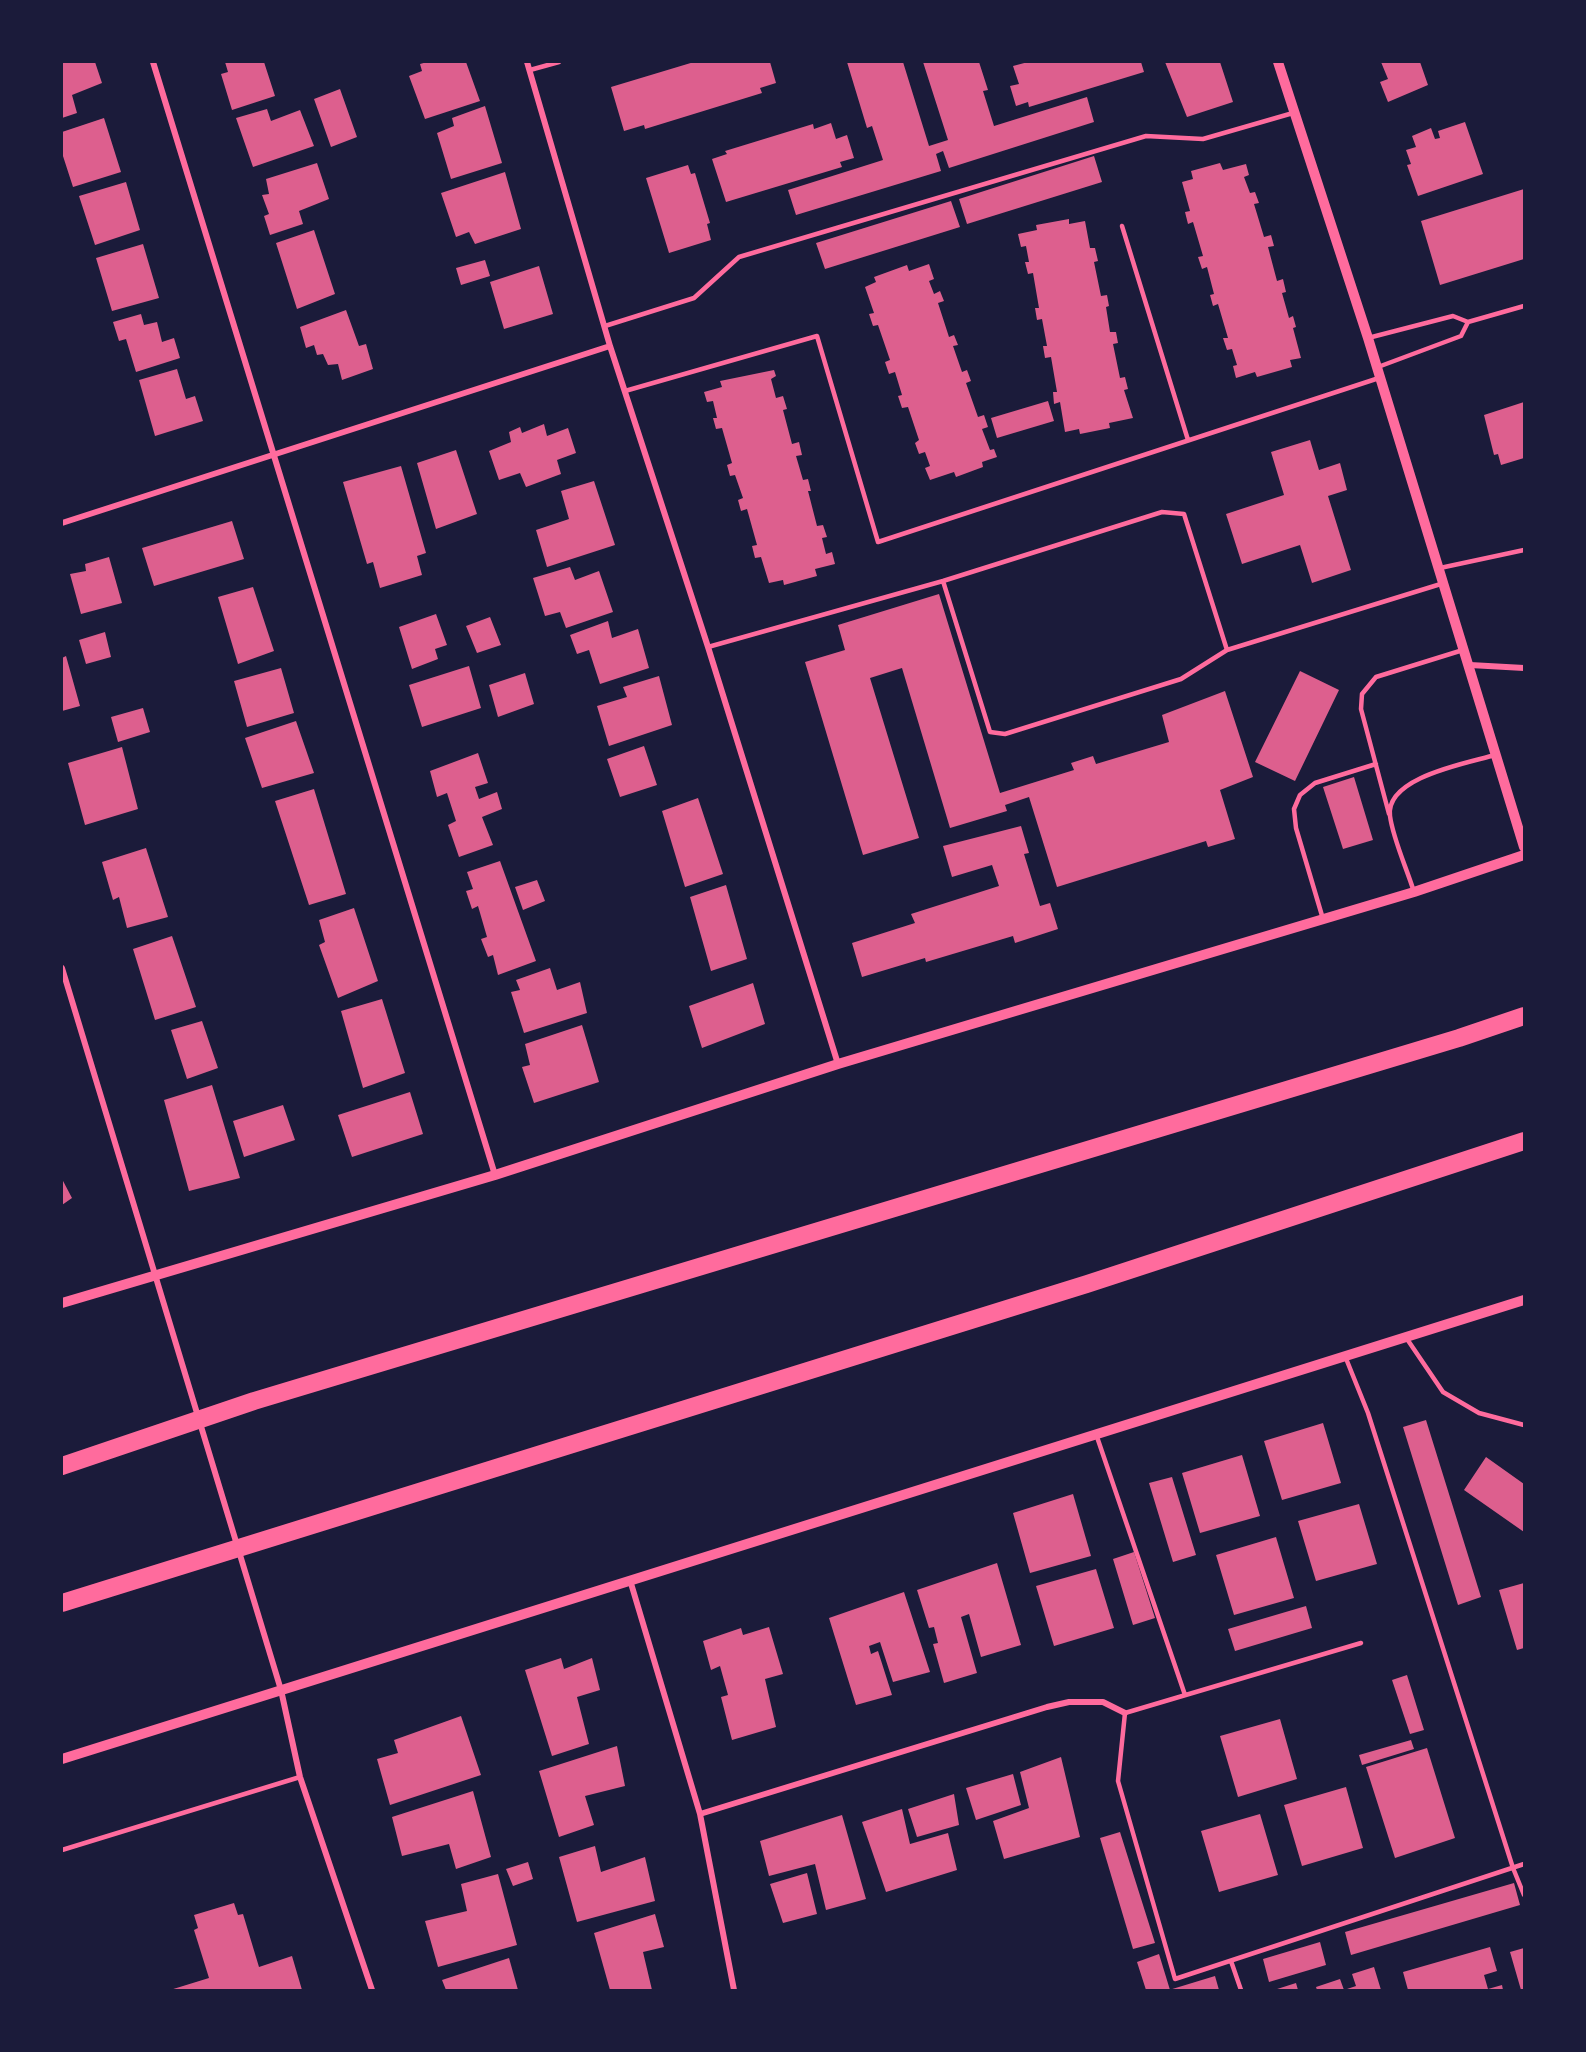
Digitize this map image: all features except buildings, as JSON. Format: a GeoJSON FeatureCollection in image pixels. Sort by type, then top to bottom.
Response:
{"type":"FeatureCollection","features":[{"type":"Feature","properties":{"kind":"highway"},"geometry":{"type":"LineString","coordinates":[[62,1466],[254,1401],[1460,1038],[1524,1016]]}},
{"type":"Feature","properties":{"kind":"highway"},"geometry":{"type":"LineString","coordinates":[[62,1603],[1076,1287],[1518,1143]]}},
{"type":"Feature","properties":{"kind":"street"},"geometry":{"type":"LineString","coordinates":[[153,62],[495,1176]]}},
{"type":"Feature","properties":{"kind":"street"},"geometry":{"type":"LineString","coordinates":[[528,62],[610,346],[708,647],[838,1064]]}},
{"type":"Feature","properties":{"kind":"street"},"geometry":{"type":"LineString","coordinates":[[1278,62],[1466,650],[1524,847]]}},
{"type":"Feature","properties":{"kind":"street"},"geometry":{"type":"LineString","coordinates":[[62,522],[610,346]]}},
{"type":"Feature","properties":{"kind":"street"},"geometry":{"type":"LineString","coordinates":[[1470,665],[1524,668]]}},
{"type":"Feature","properties":{"kind":"street"},"geometry":{"type":"LineString","coordinates":[[62,1303],[495,1176],[838,1064],[1414,892],[1524,855]]}},
{"type":"Feature","properties":{"kind":"street"},"geometry":{"type":"LineString","coordinates":[[62,968],[281,1690],[300,1777],[372,1990]]}},
{"type":"Feature","properties":{"kind":"street"},"geometry":{"type":"LineString","coordinates":[[62,1759],[1524,1300]]}},
{"type":"Feature","properties":{"kind":"street"},"geometry":{"type":"LineString","coordinates":[[630,1580],[700,1814],[734,1990]]}},
{"type":"Feature","properties":{"kind":"street"},"geometry":{"type":"LineString","coordinates":[[700,1814],[1047,1707],[1070,1702],[1103,1702],[1125,1713]]}},
{"type":"Feature","properties":{"kind":"lane"},"geometry":{"type":"LineString","coordinates":[[530,70],[560,62]]}},
{"type":"Feature","properties":{"kind":"lane"},"geometry":{"type":"LineString","coordinates":[[605,326],[694,298],[739,258],[1146,136],[1203,139],[1294,112]]}},
{"type":"Feature","properties":{"kind":"lane"},"geometry":{"type":"LineString","coordinates":[[1122,226],[1188,440]]}},
{"type":"Feature","properties":{"kind":"lane"},"geometry":{"type":"LineString","coordinates":[[1368,338],[1453,316],[1468,322],[1524,306]]}},
{"type":"Feature","properties":{"kind":"lane"},"geometry":{"type":"LineString","coordinates":[[625,391],[817,336],[878,542],[1188,440],[1377,373],[1461,336],[1468,322]]}},
{"type":"Feature","properties":{"kind":"lane"},"geometry":{"type":"LineString","coordinates":[[708,647],[943,581],[1162,512],[1184,514],[1227,650]]}},
{"type":"Feature","properties":{"kind":"lane"},"geometry":{"type":"LineString","coordinates":[[1440,568],[1524,550]]}},
{"type":"Feature","properties":{"kind":"lane"},"geometry":{"type":"LineString","coordinates":[[943,581],[990,732],[1005,734],[1181,680],[1227,650],[1444,583]]}},
{"type":"Feature","properties":{"kind":"lane"},"geometry":{"type":"LineString","coordinates":[[1414,892],[1389,814],[1361,709],[1362,694],[1376,677],[1466,650]]}},
{"type":"Feature","properties":{"kind":"lane"},"geometry":{"type":"LineString","coordinates":[[1389,814],[1397,793],[1417,779],[1497,754]]}},
{"type":"Feature","properties":{"kind":"lane"},"geometry":{"type":"LineString","coordinates":[[1323,919],[1296,828],[1294,809],[1300,795],[1315,783],[1376,764]]}},
{"type":"Feature","properties":{"kind":"lane"},"geometry":{"type":"LineString","coordinates":[[1406,1337],[1443,1392],[1479,1413],[1524,1425]]}},
{"type":"Feature","properties":{"kind":"lane"},"geometry":{"type":"LineString","coordinates":[[1345,1356],[1368,1413],[1513,1868],[1524,1895]]}},
{"type":"Feature","properties":{"kind":"lane"},"geometry":{"type":"LineString","coordinates":[[1096,1434],[1185,1695]]}},
{"type":"Feature","properties":{"kind":"lane"},"geometry":{"type":"LineString","coordinates":[[1361,1643],[1125,1713],[1118,1781],[1175,1979],[1524,1864]]}},
{"type":"Feature","properties":{"kind":"lane"},"geometry":{"type":"LineString","coordinates":[[62,1850],[300,1777]]}},
{"type":"Feature","properties":{"kind":"lane"},"geometry":{"type":"LineString","coordinates":[[1231,1960],[1241,1990]]}}]}
